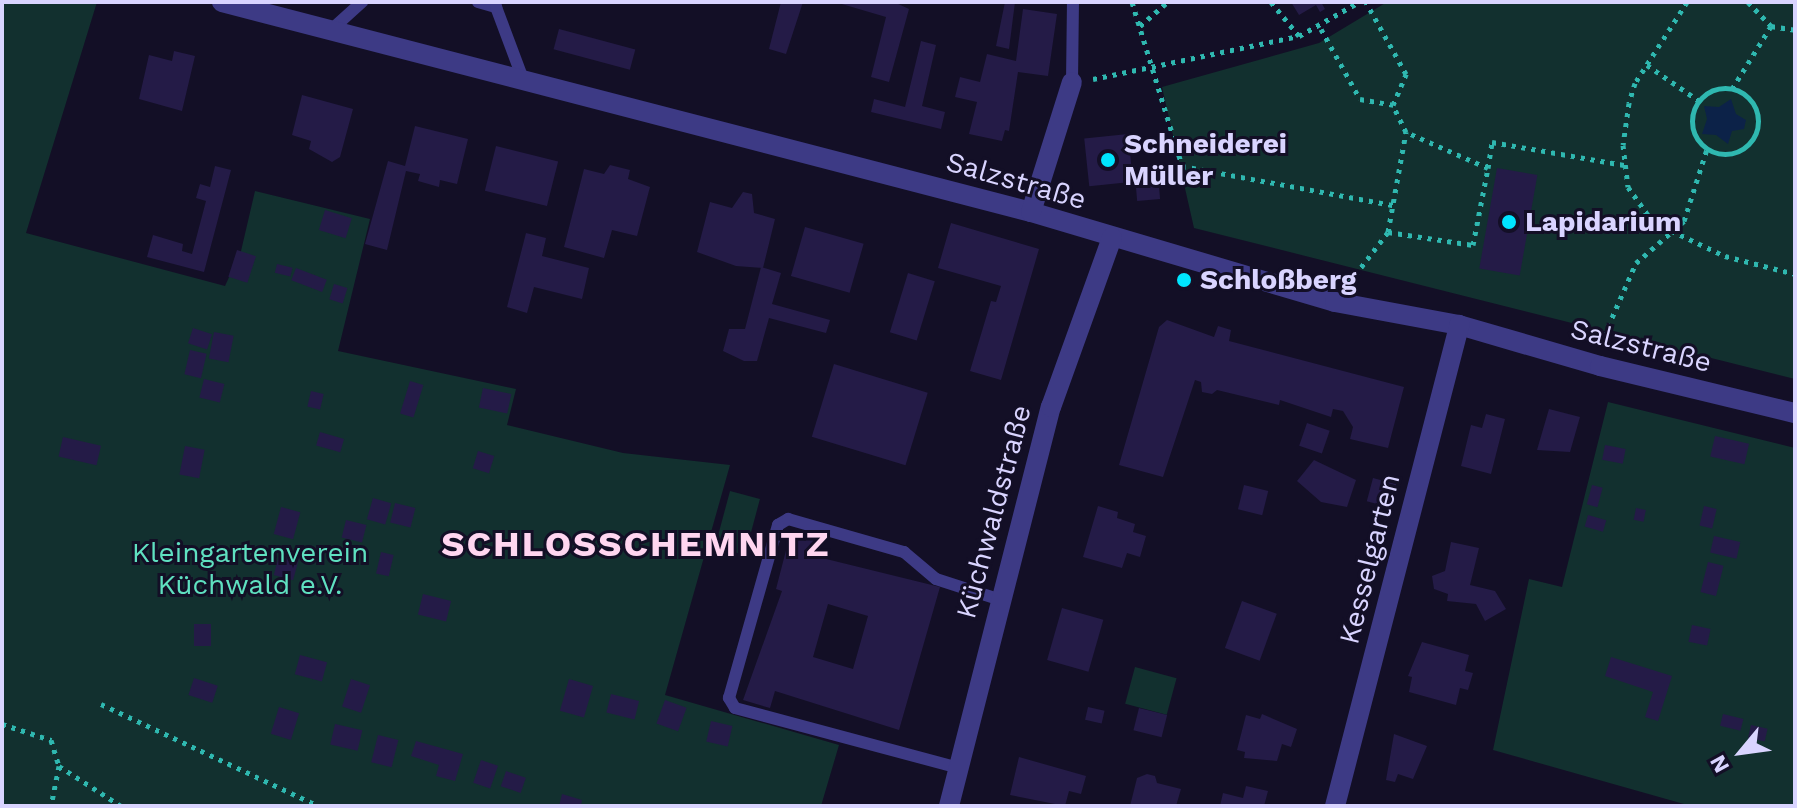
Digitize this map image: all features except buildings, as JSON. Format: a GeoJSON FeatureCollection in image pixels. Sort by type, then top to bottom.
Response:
{"type":"FeatureCollection","features":[{"type":"Feature","properties":{"kind":"street","name":"Salzstraße"},"geometry":{"type":"LineString","coordinates":[[222,2],[1031,212],[1335,302],[1459,325],[1600,366],[1795,413]]}},
{"type":"Feature","properties":{"kind":"street"},"geometry":{"type":"LineString","coordinates":[[1031,212],[1072,82]]}},
{"type":"Feature","properties":{"kind":"street","name":"Küchwaldstraße"},"geometry":{"type":"LineString","coordinates":[[949,806],[998,599],[1051,407],[1112,238]]}},
{"type":"Feature","properties":{"kind":"street","name":"Kesselgarten"},"geometry":{"type":"LineString","coordinates":[[1335,806],[1459,325]]}},
{"type":"Feature","properties":{"kind":"lane"},"geometry":{"type":"LineString","coordinates":[[331,30],[362,2]]}},
{"type":"Feature","properties":{"kind":"lane"},"geometry":{"type":"LineString","coordinates":[[478,2],[496,7],[524,82]]}},
{"type":"Feature","properties":{"kind":"lane"},"geometry":{"type":"LineString","coordinates":[[1072,82],[1073,2]]}},
{"type":"Feature","properties":{"kind":"lane"},"geometry":{"type":"LineString","coordinates":[[959,768],[735,708],[729,698],[778,525],[788,519],[904,552],[936,579],[998,599]]}},
{"type":"Feature","properties":{"kind":"path"},"geometry":{"type":"LineString","coordinates":[[1132,2],[1182,166],[1393,205]]}},
{"type":"Feature","properties":{"kind":"path"},"geometry":{"type":"LineString","coordinates":[[1140,26],[1168,2]]}},
{"type":"Feature","properties":{"kind":"path"},"geometry":{"type":"LineString","coordinates":[[1271,2],[1299,36]]}},
{"type":"Feature","properties":{"kind":"path"},"geometry":{"type":"LineString","coordinates":[[1072,82],[1299,36],[1321,29],[1359,2]]}},
{"type":"Feature","properties":{"kind":"path"},"geometry":{"type":"LineString","coordinates":[[1335,302],[1388,232],[1406,132],[1393,105],[1406,74],[1366,2]]}},
{"type":"Feature","properties":{"kind":"path"},"geometry":{"type":"LineString","coordinates":[[1687,2],[1647,65],[1629,103],[1624,165],[1628,187],[1644,214],[1673,233],[1725,256],[1795,274]]}},
{"type":"Feature","properties":{"kind":"path"},"geometry":{"type":"LineString","coordinates":[[1748,2],[1771,26],[1795,30]]}},
{"type":"Feature","properties":{"kind":"path"},"geometry":{"type":"LineString","coordinates":[[1732,89],[1771,26]]}},
{"type":"Feature","properties":{"kind":"path"},"geometry":{"type":"LineString","coordinates":[[1321,29],[1360,99],[1393,105]]}},
{"type":"Feature","properties":{"kind":"path"},"geometry":{"type":"LineString","coordinates":[[1647,65],[1698,100]]}},
{"type":"Feature","properties":{"kind":"path"},"geometry":{"type":"LineString","coordinates":[[1715,89],[1732,89],[1756,108],[1755,133],[1737,152],[1707,149],[1693,130],[1698,100],[1715,89]]}},
{"type":"Feature","properties":{"kind":"path"},"geometry":{"type":"LineString","coordinates":[[1406,132],[1488,168]]}},
{"type":"Feature","properties":{"kind":"path"},"geometry":{"type":"LineString","coordinates":[[1388,232],[1473,245],[1492,142],[1624,165]]}},
{"type":"Feature","properties":{"kind":"path"},"geometry":{"type":"LineString","coordinates":[[1600,366],[1601,336],[1636,263],[1673,233],[1689,209],[1707,149]]}},
{"type":"Feature","properties":{"kind":"path"},"geometry":{"type":"LineString","coordinates":[[101,704],[319,806]]}},
{"type":"Feature","properties":{"kind":"path"},"geometry":{"type":"LineString","coordinates":[[2,724],[51,740],[59,766],[51,806]]}},
{"type":"Feature","properties":{"kind":"path"},"geometry":{"type":"LineString","coordinates":[[59,766],[121,806]]}},
{"type":"Feature","properties":{"kind":"green space","name":"Kleingartenverein Küchwald e.V."},"geometry":{"type":"Polygon","coordinates":[[[2,2],[97,2],[26,233],[225,286],[241,251],[255,191],[370,219],[338,351],[516,389],[507,425],[623,453],[730,465],[665,695],[839,745],[821,806],[2,806],[2,2]]]}},
{"type":"Feature","properties":{"kind":"green space"},"geometry":{"type":"Polygon","coordinates":[[[1387,2],[1795,2],[1795,379],[1194,228],[1162,87],[1319,43],[1387,2]]]}},
{"type":"Feature","properties":{"kind":"green space"},"geometry":{"type":"Polygon","coordinates":[[[1608,402],[1795,448],[1795,806],[1691,806],[1493,750],[1529,579],[1562,587],[1608,402]]]}},
{"type":"Feature","properties":{"kind":"green space"},"geometry":{"type":"Polygon","coordinates":[[[730,491],[760,499],[745,555],[715,547],[730,491]]]}},
{"type":"Feature","properties":{"kind":"green space"},"geometry":{"type":"Polygon","coordinates":[[[1135,667],[1177,678],[1167,715],[1125,704],[1135,667]]]}},
{"type":"Feature","properties":{"kind":"water"},"geometry":{"type":"Polygon","coordinates":[[[1731,99],[1736,114],[1746,120],[1744,129],[1732,131],[1728,144],[1716,135],[1702,134],[1707,119],[1704,106],[1719,107],[1731,99]]]}},
{"type":"Feature","properties":{"kind":"place","name":"Schneiderei Müller"},"geometry":{"type":"Point","coordinates":[1108,160]}},
{"type":"Feature","properties":{"kind":"place","name":"Lapidarium"},"geometry":{"type":"Point","coordinates":[1509,222]}},
{"type":"Feature","properties":{"kind":"place","name":"Schloßberg"},"geometry":{"type":"Point","coordinates":[1184,280]}},
{"type":"Feature","properties":{"kind":"district","name":"SCHLOSSCHEMNITZ"},"geometry":{"type":"Point","coordinates":[636,545]}}]}
